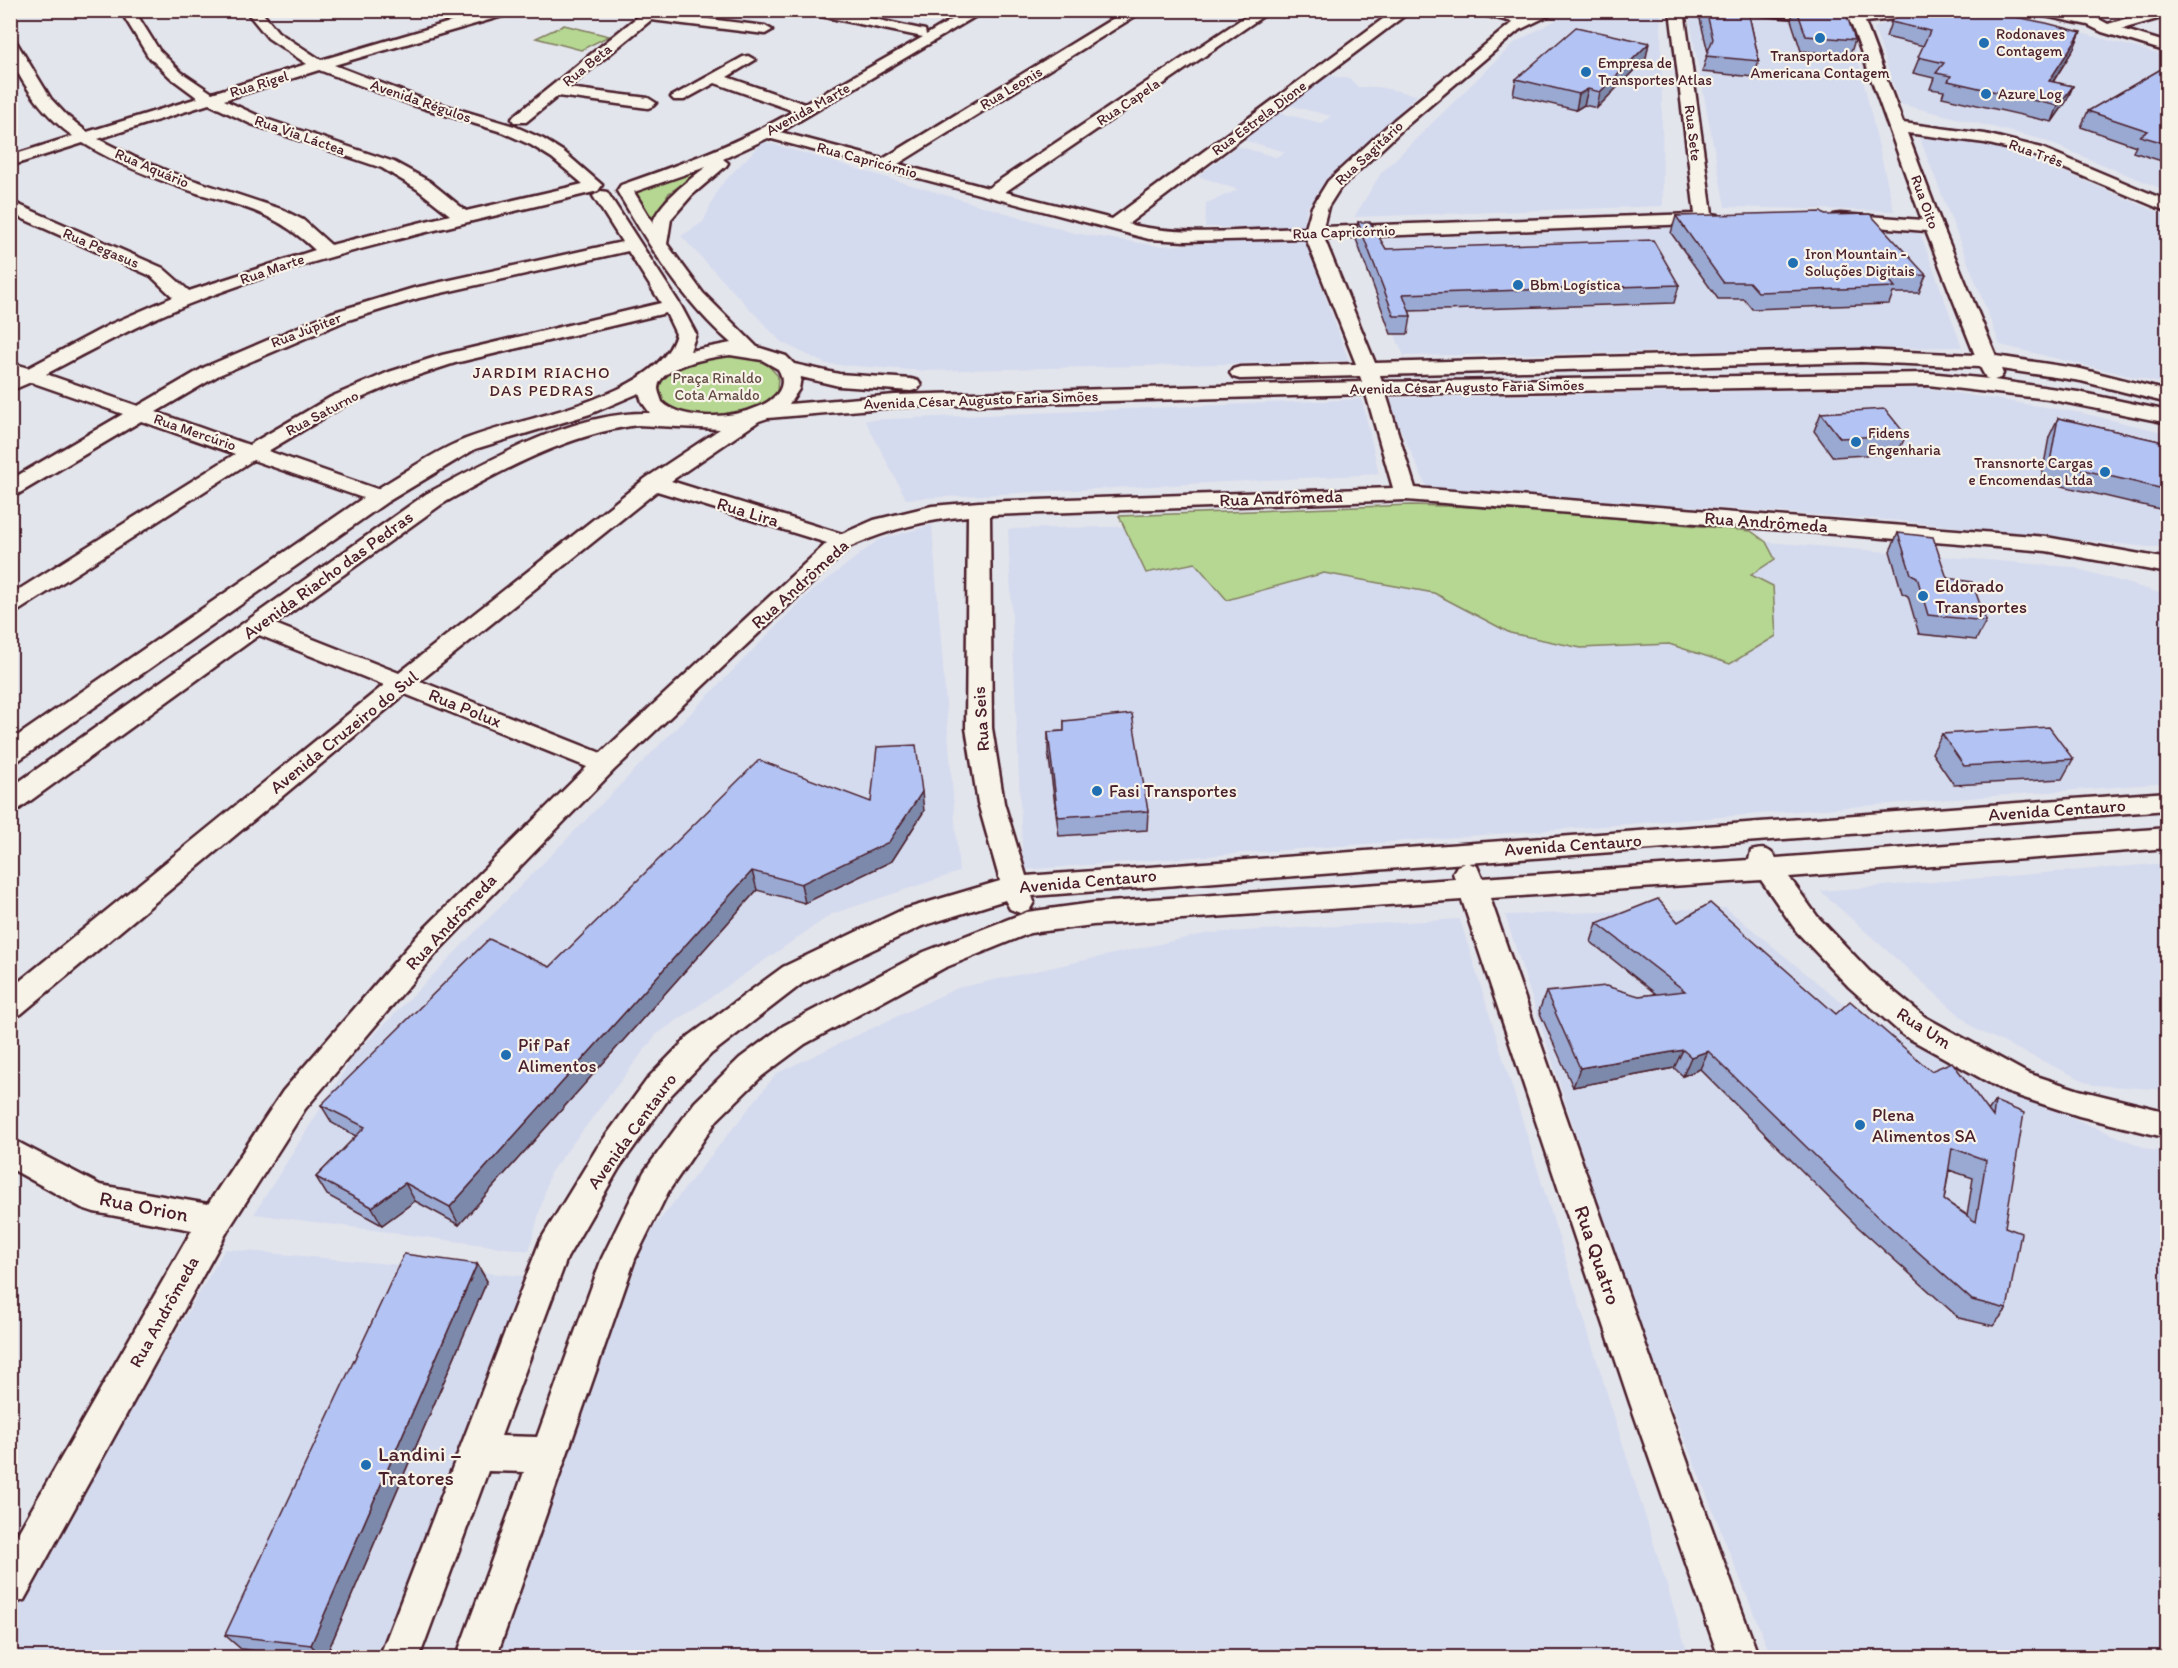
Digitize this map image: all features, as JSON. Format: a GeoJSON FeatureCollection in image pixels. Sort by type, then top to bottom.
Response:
{"type":"FeatureCollection","features":[{"type":"Feature","properties":{"kind":"street","name":"Rua Via Láctea"},"geometry":{"type":"LineString","coordinates":[[127,10],[153,53],[176,75],[210,99],[257,121],[388,165],[423,185],[462,217]]}},
{"type":"Feature","properties":{"kind":"street","name":"Avenida Régulos"},"geometry":{"type":"LineString","coordinates":[[252,10],[273,35],[320,65],[415,101],[508,129],[537,142],[608,187],[632,245],[672,306],[686,334],[682,349],[664,369]]}},
{"type":"Feature","properties":{"kind":"street","name":"Rua Rigel"},"geometry":{"type":"LineString","coordinates":[[10,161],[320,65],[508,10]]}},
{"type":"Feature","properties":{"kind":"street"},"geometry":{"type":"LineString","coordinates":[[811,10],[920,33]]}},
{"type":"Feature","properties":{"kind":"street","name":"Avenida Marte"},"geometry":{"type":"LineString","coordinates":[[608,187],[696,155],[958,10]]}},
{"type":"Feature","properties":{"kind":"street","name":"Avenida Marte"},"geometry":{"type":"LineString","coordinates":[[608,187],[698,164],[767,133],[958,25],[979,10]]}},
{"type":"Feature","properties":{"kind":"street","name":"Rua Leonis"},"geometry":{"type":"LineString","coordinates":[[885,165],[1138,10]]}},
{"type":"Feature","properties":{"kind":"street","name":"Rua Capela"},"geometry":{"type":"LineString","coordinates":[[991,194],[1265,10]]}},
{"type":"Feature","properties":{"kind":"street","name":"Rua Estrela Dione"},"geometry":{"type":"LineString","coordinates":[[1114,226],[1405,10]]}},
{"type":"Feature","properties":{"kind":"street"},"geometry":{"type":"LineString","coordinates":[[1480,10],[1521,17]]}},
{"type":"Feature","properties":{"kind":"street","name":"Rua Sagitário"},"geometry":{"type":"LineString","coordinates":[[1313,233],[1320,207],[1334,185],[1400,123],[1514,27],[1521,17],[1553,10]]}},
{"type":"Feature","properties":{"kind":"street","name":"Rua Sete"},"geometry":{"type":"LineString","coordinates":[[1677,10],[1704,219]]}},
{"type":"Feature","properties":{"kind":"street"},"geometry":{"type":"LineString","coordinates":[[1754,10],[1857,19],[1915,13]]}},
{"type":"Feature","properties":{"kind":"street"},"geometry":{"type":"LineString","coordinates":[[2035,10],[2088,21]]}},
{"type":"Feature","properties":{"kind":"street"},"geometry":{"type":"LineString","coordinates":[[2070,10],[2107,29],[2168,48]]}},
{"type":"Feature","properties":{"kind":"street"},"geometry":{"type":"LineString","coordinates":[[2107,29],[2168,11]]}},
{"type":"Feature","properties":{"kind":"street"},"geometry":{"type":"LineString","coordinates":[[652,13],[765,30]]}},
{"type":"Feature","properties":{"kind":"street","name":"Rua Beta"},"geometry":{"type":"LineString","coordinates":[[520,119],[652,13]]}},
{"type":"Feature","properties":{"kind":"street","name":"Rua Oito"},"geometry":{"type":"LineString","coordinates":[[1857,19],[1933,226],[1997,384]]}},
{"type":"Feature","properties":{"kind":"street","name":"Avenida Régulos"},"geometry":{"type":"LineString","coordinates":[[307,39],[340,59],[399,81],[520,119],[563,139],[658,245],[711,314],[750,350]]}},
{"type":"Feature","properties":{"kind":"street","name":"Rua Aquário"},"geometry":{"type":"LineString","coordinates":[[10,43],[46,103],[62,120],[85,138],[148,168],[271,210],[301,228],[327,251]]}},
{"type":"Feature","properties":{"kind":"street"},"geometry":{"type":"LineString","coordinates":[[679,97],[748,60]]}},
{"type":"Feature","properties":{"kind":"street"},"geometry":{"type":"LineString","coordinates":[[714,78],[807,110]]}},
{"type":"Feature","properties":{"kind":"street"},"geometry":{"type":"LineString","coordinates":[[555,91],[648,104]]}},
{"type":"Feature","properties":{"kind":"street","name":"Rua Três"},"geometry":{"type":"LineString","coordinates":[[1897,127],[1979,136],[2013,144],[2036,151],[2168,207]]}},
{"type":"Feature","properties":{"kind":"street","name":"Rua Capricórnio"},"geometry":{"type":"LineString","coordinates":[[767,133],[1149,234],[1185,236],[1313,233],[1727,219]]}},
{"type":"Feature","properties":{"kind":"street"},"geometry":{"type":"LineString","coordinates":[[658,245],[663,218],[686,191],[745,142]]}},
{"type":"Feature","properties":{"kind":"street","name":"Rua Marte"},"geometry":{"type":"LineString","coordinates":[[16,376],[185,298],[327,251],[462,217],[550,197],[608,187]]}},
{"type":"Feature","properties":{"kind":"street","name":"Rua Pegasus"},"geometry":{"type":"LineString","coordinates":[[10,206],[36,220],[157,272],[185,298]]}},
{"type":"Feature","properties":{"kind":"street"},"geometry":{"type":"LineString","coordinates":[[1822,219],[1868,220],[1933,226]]}},
{"type":"Feature","properties":{"kind":"street"},"geometry":{"type":"LineString","coordinates":[[19,228],[36,220]]}},
{"type":"Feature","properties":{"kind":"street"},"geometry":{"type":"LineString","coordinates":[[1313,233],[1371,379],[1406,494]]}},
{"type":"Feature","properties":{"kind":"street","name":"Rua Júpiter"},"geometry":{"type":"LineString","coordinates":[[10,489],[212,370],[338,317],[414,294],[632,245]]}},
{"type":"Feature","properties":{"kind":"street","name":"Rua Saturno"},"geometry":{"type":"LineString","coordinates":[[10,606],[252,452],[338,401],[396,376],[449,358],[672,306]]}},
{"type":"Feature","properties":{"kind":"street"},"geometry":{"type":"LineString","coordinates":[[681,463],[689,437],[682,420],[664,413],[653,405],[649,395],[650,385],[664,369],[709,351],[750,350]]}},
{"type":"Feature","properties":{"kind":"street","name":"Avenida César Augusto Faria Simões"},"geometry":{"type":"LineString","coordinates":[[750,350],[778,360],[787,368],[839,380],[896,386],[1371,379],[1928,378],[1997,384],[2109,403],[2168,417]]}},
{"type":"Feature","properties":{"kind":"street","name":"Avenida César Augusto Faria Simões"},"geometry":{"type":"LineString","coordinates":[[682,420],[708,423],[731,422],[758,414],[895,400],[1861,356],[1988,361],[2081,375],[2168,397]]}},
{"type":"Feature","properties":{"kind":"street","name":"Avenida Cruzeiro do Sul"},"geometry":{"type":"LineString","coordinates":[[10,1006],[402,683],[654,483],[681,463],[779,402],[789,391],[792,379],[787,368]]}},
{"type":"Feature","properties":{"kind":"street","name":"Avenida Riacho das Pedras"},"geometry":{"type":"LineString","coordinates":[[10,754],[379,497],[468,445],[603,402],[635,388],[664,369]]}},
{"type":"Feature","properties":{"kind":"street","name":"Rua Mercúrio"},"geometry":{"type":"LineString","coordinates":[[16,376],[141,413],[379,497]]}},
{"type":"Feature","properties":{"kind":"street","name":"Avenida Riacho das Pedras"},"geometry":{"type":"LineString","coordinates":[[10,802],[434,499],[499,463],[572,435],[604,425],[635,419],[682,420]]}},
{"type":"Feature","properties":{"kind":"street","name":"Rua Lira"},"geometry":{"type":"LineString","coordinates":[[654,483],[843,541]]}},
{"type":"Feature","properties":{"kind":"street","name":"Rua Andrômeda"},"geometry":{"type":"LineString","coordinates":[[10,1586],[216,1220],[294,1100],[422,950],[605,764],[843,541],[882,525],[932,513],[979,509],[1406,494],[2046,544],[2168,566]]}},
{"type":"Feature","properties":{"kind":"street","name":"Rua Seis"},"geometry":{"type":"LineString","coordinates":[[979,509],[979,728],[991,803],[1014,887],[1028,923]]}},
{"type":"Feature","properties":{"kind":"street","name":"Rua Polux"},"geometry":{"type":"LineString","coordinates":[[258,626],[605,764]]}},
{"type":"Feature","properties":{"kind":"street","name":"Avenida Centauro"},"geometry":{"type":"LineString","coordinates":[[399,1658],[552,1252],[608,1158],[660,1086],[700,1045],[793,975],[912,918],[1014,887],[2168,801]]}},
{"type":"Feature","properties":{"kind":"street","name":"Rua Um"},"geometry":{"type":"LineString","coordinates":[[1748,833],[1767,869],[1807,924],[1859,979],[1914,1026],[2017,1083],[2079,1103],[2168,1125]]}},
{"type":"Feature","properties":{"kind":"street","name":"Avenida Centauro"},"geometry":{"type":"LineString","coordinates":[[476,1658],[619,1258],[656,1182],[706,1111],[751,1067],[794,1035],[934,960],[1028,923],[1093,914],[1767,869],[2168,838]]}},
{"type":"Feature","properties":{"kind":"street","name":"Rua Quatro"},"geometry":{"type":"LineString","coordinates":[[1460,852],[1648,1403],[1739,1658]]}},
{"type":"Feature","properties":{"kind":"street","name":"Rua Orion"},"geometry":{"type":"LineString","coordinates":[[10,1152],[94,1198],[216,1220]]}},
{"type":"Feature","properties":{"kind":"street"},"geometry":{"type":"LineString","coordinates":[[476,1453],[549,1455]]}},
{"type":"Feature","properties":{"kind":"shaded area"},"geometry":{"type":"Polygon","coordinates":[[[1572,11],[1661,13],[1663,206],[1354,217],[1381,173],[1514,43],[1572,11]]]}},
{"type":"Feature","properties":{"kind":"shaded area"},"geometry":{"type":"Polygon","coordinates":[[[1688,12],[1850,24],[1894,211],[1725,207],[1688,12]]]}},
{"type":"Feature","properties":{"kind":"shaded area"},"geometry":{"type":"Polygon","coordinates":[[[1942,16],[2026,18],[2167,56],[2167,191],[2040,139],[1900,104],[1874,28],[1897,18],[1942,16]]]}},
{"type":"Feature","properties":{"kind":"shaded area"},"geometry":{"type":"Polygon","coordinates":[[[1327,75],[1350,79],[1358,87],[1378,87],[1417,95],[1307,207],[1304,229],[1205,227],[1206,203],[1238,190],[1198,176],[1237,146],[1276,157],[1285,152],[1240,139],[1280,113],[1322,123],[1331,116],[1288,105],[1327,75]]]}},
{"type":"Feature","properties":{"kind":"shaded area"},"geometry":{"type":"Polygon","coordinates":[[[1918,134],[1968,140],[2027,156],[2167,216],[2167,385],[2000,345],[1918,134]]]}},
{"type":"Feature","properties":{"kind":"shaded area"},"geometry":{"type":"Polygon","coordinates":[[[763,141],[1074,233],[1160,246],[1304,238],[1349,361],[926,371],[826,364],[781,342],[681,236],[703,222],[719,187],[763,141]]]}},
{"type":"Feature","properties":{"kind":"shaded area"},"geometry":{"type":"Polygon","coordinates":[[[1791,223],[1920,232],[1962,347],[1404,356],[1354,240],[1791,223]]]}},
{"type":"Feature","properties":{"kind":"shaded area"},"geometry":{"type":"Polygon","coordinates":[[[1926,388],[2082,413],[2167,433],[2167,549],[1900,521],[1427,488],[1386,398],[1926,388]]]}},
{"type":"Feature","properties":{"kind":"shaded area"},"geometry":{"type":"Polygon","coordinates":[[[1362,399],[1379,474],[906,499],[865,420],[1362,399]]]}},
{"type":"Feature","properties":{"kind":"shaded area"},"geometry":{"type":"Polygon","coordinates":[[[1489,519],[2072,567],[2167,595],[2167,783],[1023,870],[1008,529],[1489,519]]]}},
{"type":"Feature","properties":{"kind":"shaded area","name":"Pif Paf Alimentos"},"geometry":{"type":"Polygon","coordinates":[[[932,525],[959,872],[832,914],[656,1035],[550,1173],[529,1251],[254,1214],[354,1055],[806,596],[878,540],[932,525]]]}},
{"type":"Feature","properties":{"kind":"shaded area"},"geometry":{"type":"Polygon","coordinates":[[[2167,863],[2167,1090],[2093,1085],[1975,1029],[1820,891],[2167,863]]]}},
{"type":"Feature","properties":{"kind":"shaded area"},"geometry":{"type":"Polygon","coordinates":[[[1726,908],[1841,1002],[1975,1078],[2151,1150],[2167,1152],[2167,1657],[1771,1657],[1630,1302],[1505,915],[1726,908]]]}},
{"type":"Feature","properties":{"kind":"shaded area"},"geometry":{"type":"Polygon","coordinates":[[[1460,919],[1689,1657],[498,1658],[638,1247],[777,1073],[957,988],[1209,933],[1460,919]]]}},
{"type":"Feature","properties":{"kind":"shaded area","name":"Landini – Tratores"},"geometry":{"type":"Polygon","coordinates":[[[225,1249],[523,1276],[394,1657],[11,1658],[11,1611],[225,1249]]]}},
{"type":"Feature","properties":{"kind":"green space"},"geometry":{"type":"Polygon","coordinates":[[[564,25],[609,36],[581,50],[536,38],[564,25]]]}},
{"type":"Feature","properties":{"kind":"green space"},"geometry":{"type":"Polygon","coordinates":[[[716,162],[669,193],[653,220],[636,192],[716,162]]]}},
{"type":"Feature","properties":{"kind":"green space","name":"Praça Rinaldo Cota Arnaldo"},"geometry":{"type":"Polygon","coordinates":[[[739,355],[765,362],[778,376],[777,392],[759,408],[729,417],[696,419],[670,411],[656,397],[660,380],[679,367],[716,356],[739,355]]]}},
{"type":"Feature","properties":{"kind":"green space"},"geometry":{"type":"Polygon","coordinates":[[[1411,505],[1510,508],[1751,531],[1766,542],[1775,559],[1751,575],[1773,586],[1776,636],[1730,664],[1669,644],[1581,648],[1510,633],[1434,593],[1324,573],[1227,600],[1195,563],[1146,573],[1119,516],[1411,505]]]}},
{"type":"Feature","properties":{"kind":"building"},"geometry":{"type":"Polygon","coordinates":[[[1706,10],[1748,10],[1759,61],[1706,56],[1713,39],[1706,10]]]}},
{"type":"Feature","properties":{"kind":"building"},"geometry":{"type":"Polygon","coordinates":[[[1797,10],[1845,10],[1855,40],[1806,36],[1797,10]]]}},
{"type":"Feature","properties":{"kind":"building"},"geometry":{"type":"Polygon","coordinates":[[[1901,10],[1925,12],[1926,10],[1980,10],[2081,32],[2049,81],[2073,86],[2058,106],[1948,81],[1951,76],[1936,73],[1944,63],[1918,57],[1930,31],[1891,22],[1901,10]]]}},
{"type":"Feature","properties":{"kind":"building","name":"Empresa de Transportes Atlas"},"geometry":{"type":"Polygon","coordinates":[[[1576,27],[1649,43],[1600,92],[1588,89],[1579,94],[1516,79],[1576,27]]]}},
{"type":"Feature","properties":{"kind":"building"},"geometry":{"type":"Polygon","coordinates":[[[2168,65],[2168,144],[2140,136],[2148,131],[2088,111],[2168,65]]]}},
{"type":"Feature","properties":{"kind":"building","name":"Iron Mountain - Soluções Digitais"},"geometry":{"type":"Polygon","coordinates":[[[1821,212],[1825,215],[1870,214],[1926,275],[1886,276],[1895,287],[1758,292],[1749,282],[1723,282],[1676,216],[1821,212]]]}},
{"type":"Feature","properties":{"kind":"building","name":"Bbm Logística"},"geometry":{"type":"Polygon","coordinates":[[[1358,222],[1370,222],[1386,249],[1653,240],[1679,285],[1403,294],[1411,316],[1394,316],[1358,222]]]}},
{"type":"Feature","properties":{"kind":"building"},"geometry":{"type":"Polygon","coordinates":[[[1885,409],[1906,435],[1840,438],[1821,413],[1885,409]]]}},
{"type":"Feature","properties":{"kind":"building"},"geometry":{"type":"Polygon","coordinates":[[[2058,418],[2168,443],[2168,490],[2050,462],[2058,418]]]}},
{"type":"Feature","properties":{"kind":"building"},"geometry":{"type":"Polygon","coordinates":[[[1898,533],[1933,537],[1947,578],[1972,582],[1986,621],[1928,615],[1917,577],[1911,574],[1898,533]]]}},
{"type":"Feature","properties":{"kind":"building","name":"Fasi Transportes"},"geometry":{"type":"Polygon","coordinates":[[[1132,714],[1148,811],[1058,817],[1048,732],[1064,731],[1064,721],[1132,714]]]}},
{"type":"Feature","properties":{"kind":"building"},"geometry":{"type":"Polygon","coordinates":[[[2049,727],[2073,759],[1964,766],[1942,734],[2049,727]]]}},
{"type":"Feature","properties":{"kind":"building","name":"Pif Paf Alimentos"},"geometry":{"type":"Polygon","coordinates":[[[916,745],[922,792],[889,842],[801,884],[752,871],[450,1207],[405,1183],[372,1207],[316,1177],[365,1127],[321,1105],[489,939],[550,967],[759,760],[871,802],[877,747],[916,745]]]}},
{"type":"Feature","properties":{"kind":"building","name":"Plena Alimentos SA"},"geometry":{"type":"Polygon","coordinates":[[[1658,899],[1678,922],[1710,903],[1836,1014],[1850,1001],[1931,1071],[1952,1062],[1993,1117],[1995,1101],[2024,1113],[2005,1227],[2021,1233],[2007,1309],[1972,1300],[1870,1209],[1708,1051],[1691,1057],[1683,1050],[1580,1068],[1546,992],[1606,986],[1639,996],[1685,991],[1597,923],[1658,899]],[[1952,1148],[1944,1200],[1976,1222],[1986,1160],[1952,1148]]]}},
{"type":"Feature","properties":{"kind":"building","name":"Landini – Tratores"},"geometry":{"type":"Polygon","coordinates":[[[404,1254],[477,1264],[311,1645],[225,1635],[404,1254]]]}},
{"type":"Feature","properties":{"kind":"place","name":"Transportadora Americana Contagem"},"geometry":{"type":"Point","coordinates":[1820,38]}},
{"type":"Feature","properties":{"kind":"place","name":"Rodonaves Contagem"},"geometry":{"type":"Point","coordinates":[1984,43]}},
{"type":"Feature","properties":{"kind":"place","name":"Empresa de Transportes Atlas"},"geometry":{"type":"Point","coordinates":[1586,72]}},
{"type":"Feature","properties":{"kind":"place","name":"Azure Log"},"geometry":{"type":"Point","coordinates":[1986,94]}},
{"type":"Feature","properties":{"kind":"place","name":"Iron Mountain - Soluções Digitais"},"geometry":{"type":"Point","coordinates":[1793,263]}},
{"type":"Feature","properties":{"kind":"place","name":"Bbm Logística"},"geometry":{"type":"Point","coordinates":[1518,285]}},
{"type":"Feature","properties":{"kind":"place","name":"Fidens Engenharia"},"geometry":{"type":"Point","coordinates":[1856,442]}},
{"type":"Feature","properties":{"kind":"place","name":"Transnorte Cargas e Encomendas Ltda"},"geometry":{"type":"Point","coordinates":[2105,472]}},
{"type":"Feature","properties":{"kind":"place","name":"Eldorado Transportes"},"geometry":{"type":"Point","coordinates":[1923,596]}},
{"type":"Feature","properties":{"kind":"place","name":"Fasi Transportes"},"geometry":{"type":"Point","coordinates":[1097,791]}},
{"type":"Feature","properties":{"kind":"place","name":"Pif Paf Alimentos"},"geometry":{"type":"Point","coordinates":[506,1055]}},
{"type":"Feature","properties":{"kind":"place","name":"Plena Alimentos SA"},"geometry":{"type":"Point","coordinates":[1860,1125]}},
{"type":"Feature","properties":{"kind":"place","name":"Landini – Tratores"},"geometry":{"type":"Point","coordinates":[366,1465]}},
{"type":"Feature","properties":{"kind":"district","name":"JARDIM RIACHO DAS PEDRAS"},"geometry":{"type":"Point","coordinates":[542,381]}}]}
